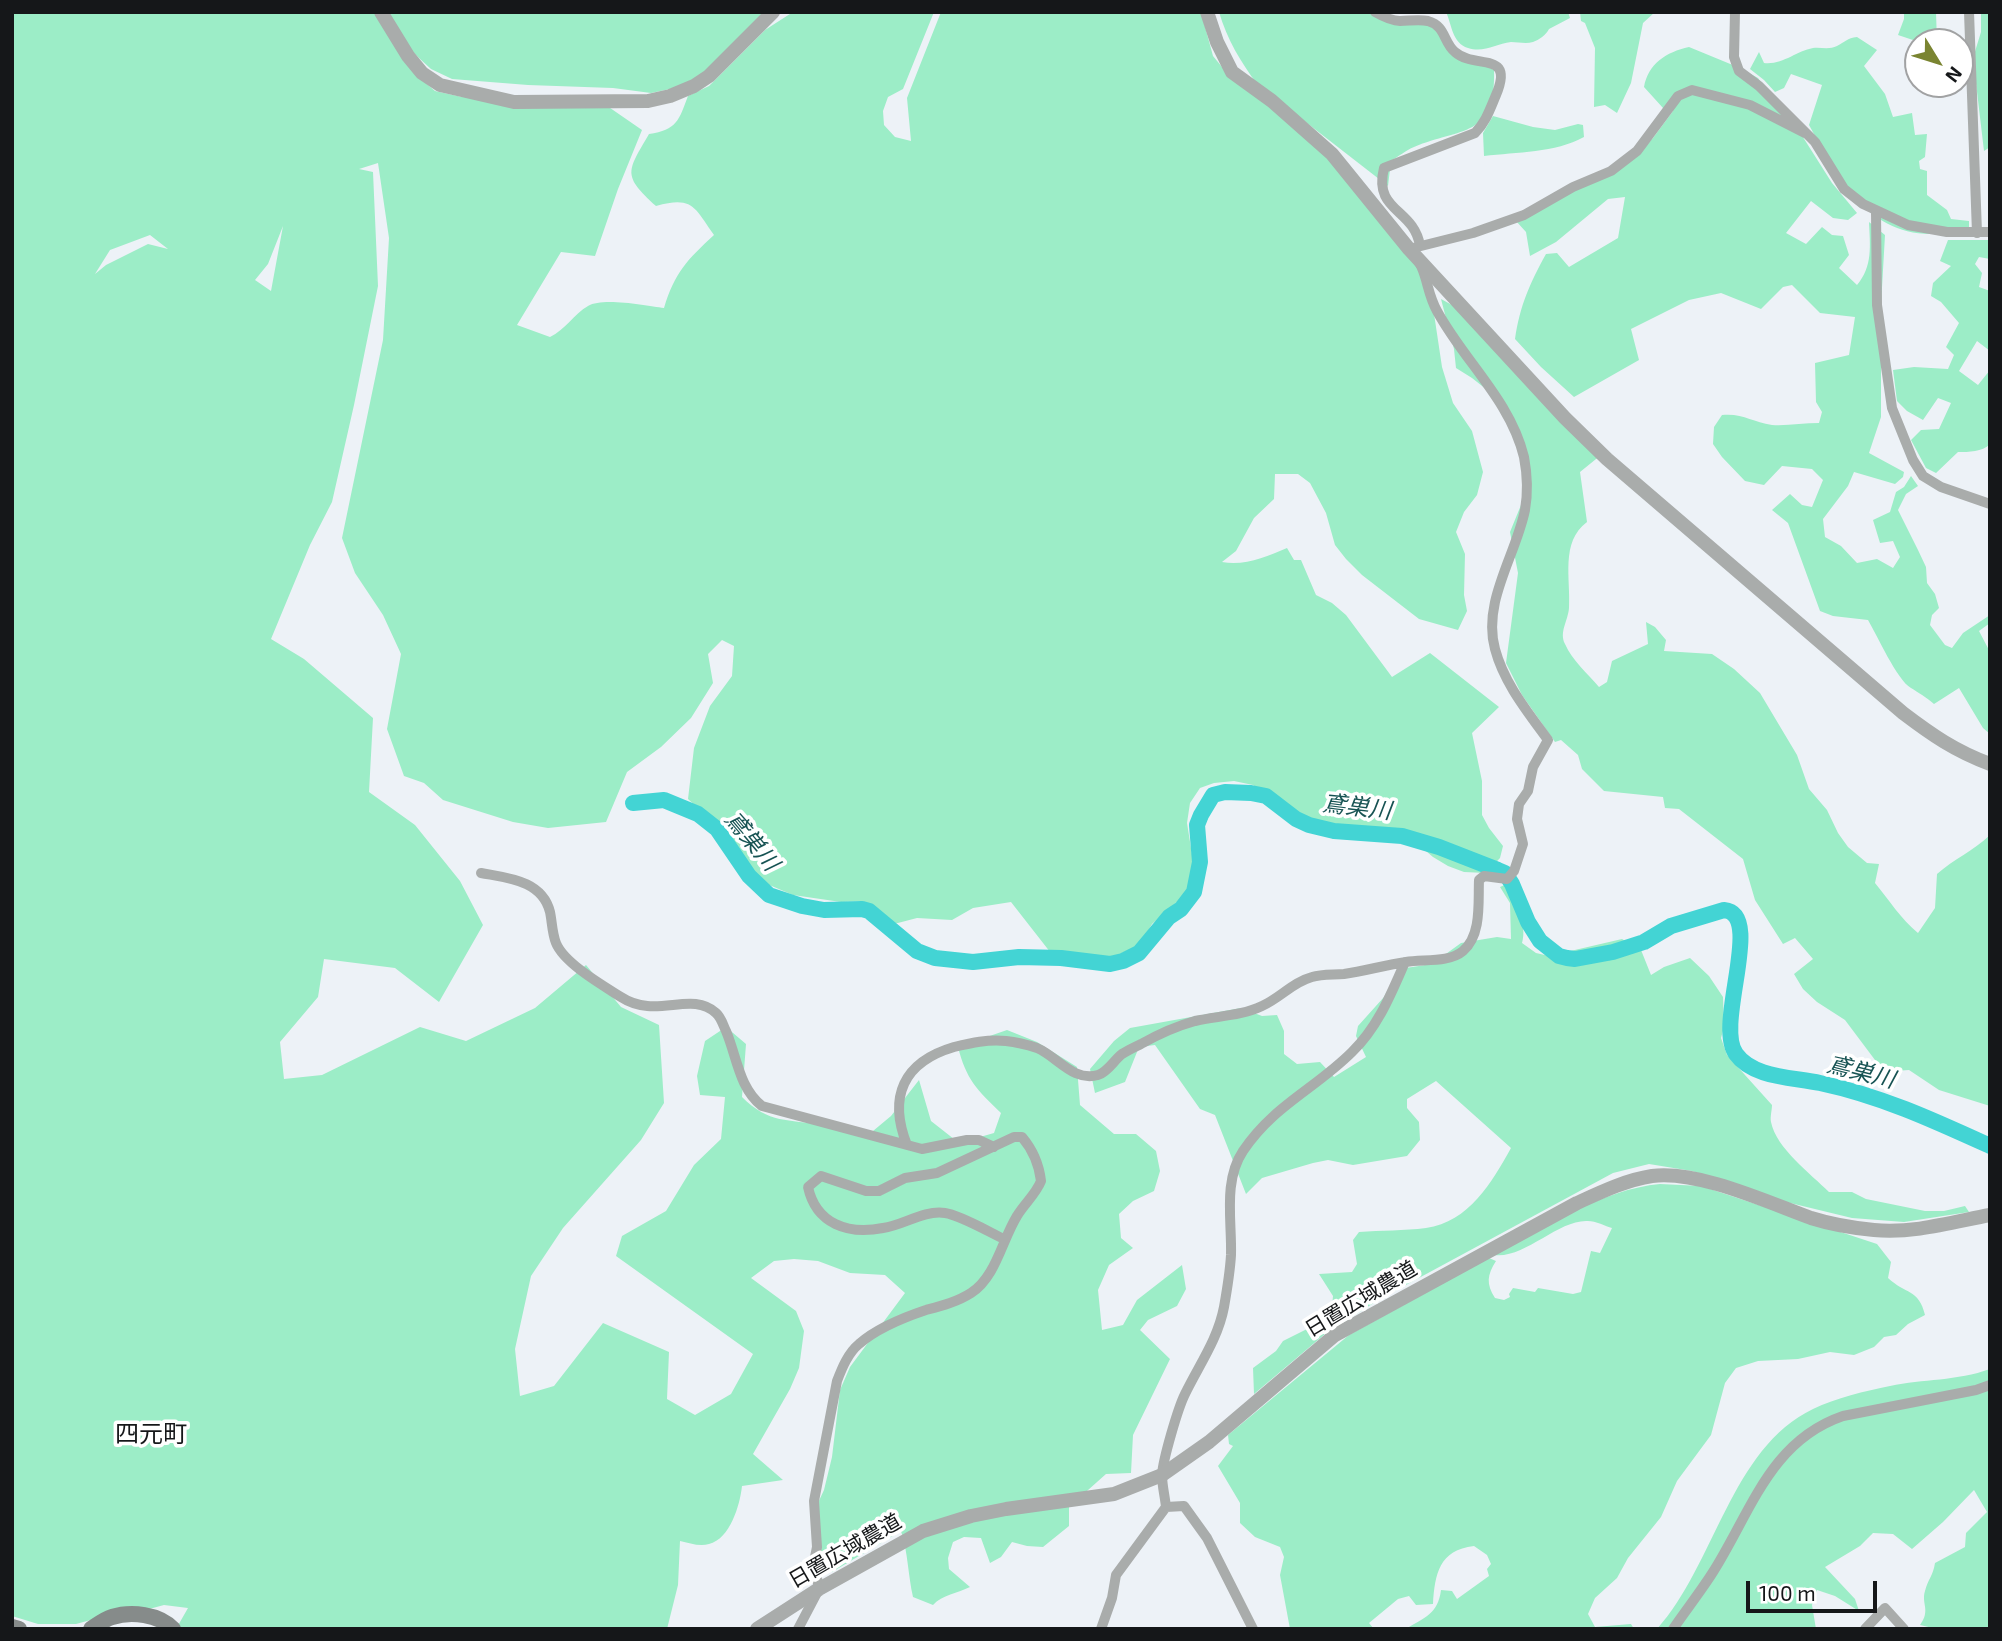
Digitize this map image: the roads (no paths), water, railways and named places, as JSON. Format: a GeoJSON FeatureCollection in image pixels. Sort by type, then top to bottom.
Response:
{"type":"FeatureCollection","features":[{"type":"Feature","properties":{"kind":"main road"},"geometry":{"type":"LineString","coordinates":[[91,1629],[111,1617],[135,1615],[155,1617],[173,1629]]}},
{"type":"Feature","properties":{"kind":"main road"},"geometry":{"type":"LineString","coordinates":[[12,1627],[19,1629]]}},
{"type":"Feature","properties":{"kind":"street"},"geometry":{"type":"LineString","coordinates":[[381,12],[408,56],[422,73],[440,85],[514,102],[634,102],[670,96],[709,76],[773,12]]}},
{"type":"Feature","properties":{"kind":"street"},"geometry":{"type":"LineString","coordinates":[[1207,12],[1217,42],[1232,72],[1272,101],[1332,154],[1565,418],[1658,505],[1903,713],[1939,741],[1962,754],[1990,764]]}},
{"type":"Feature","properties":{"kind":"street"},"geometry":{"type":"LineString","coordinates":[[907,1145],[898,1108],[904,1082],[923,1060],[971,1042],[1010,1041],[1039,1049],[1074,1073],[1084,1076],[1101,1074],[1123,1054],[1142,1043],[1193,1022],[1263,1006],[1298,981],[1315,976],[1454,956],[1463,951],[1472,940],[1476,924],[1479,880],[1484,877],[1507,879],[1514,871],[1523,844],[1517,819],[1519,804],[1528,791],[1533,767],[1548,740],[1513,691],[1502,670],[1494,647],[1492,627],[1499,590],[1525,511],[1527,492],[1524,457],[1507,415],[1438,313],[1428,292],[1415,247],[1418,234],[1402,214],[1390,206],[1380,183],[1384,168],[1475,133],[1483,125],[1502,80],[1500,69],[1488,61],[1464,59],[1452,50],[1441,27],[1429,21],[1397,21],[1375,12]]}},
{"type":"Feature","properties":{"kind":"street"},"geometry":{"type":"LineString","coordinates":[[1735,12],[1734,57],[1739,71],[1759,86],[1815,142],[1844,189],[1876,212],[1908,225],[1926,229],[1990,232]]}},
{"type":"Feature","properties":{"kind":"street"},"geometry":{"type":"LineString","coordinates":[[1969,12],[1977,233]]}},
{"type":"Feature","properties":{"kind":"street"},"geometry":{"type":"LineString","coordinates":[[1415,247],[1473,233],[1524,215],[1573,187],[1611,171],[1637,151],[1678,96],[1692,90],[1751,105],[1805,133]]}},
{"type":"Feature","properties":{"kind":"street"},"geometry":{"type":"LineString","coordinates":[[1876,212],[1877,305],[1892,408],[1913,460],[1923,476],[1941,487],[1990,504]]}},
{"type":"Feature","properties":{"kind":"street"},"geometry":{"type":"LineString","coordinates":[[481,873],[524,881],[542,896],[549,908],[556,943],[565,956],[624,999],[646,1008],[700,1003],[719,1015],[742,1080],[753,1099],[762,1106],[922,1149],[967,1140],[979,1140],[994,1147]]}},
{"type":"Feature","properties":{"kind":"street"},"geometry":{"type":"LineString","coordinates":[[1101,1629],[1112,1598],[1116,1574],[1166,1507],[1162,1475],[1184,1396],[1209,1350],[1224,1310],[1231,1258],[1230,1196],[1233,1174],[1240,1154],[1282,1107],[1354,1051],[1382,1014],[1405,962]]}},
{"type":"Feature","properties":{"kind":"street"},"geometry":{"type":"LineString","coordinates":[[798,1629],[819,1589],[814,1562],[817,1547],[814,1501],[837,1381],[844,1364],[858,1344],[875,1333],[920,1312],[952,1303],[972,1293],[993,1268],[1018,1214],[1041,1181],[1037,1162],[1029,1145],[1022,1138],[1014,1137],[937,1173],[905,1178],[879,1191],[866,1191],[821,1176],[808,1187],[810,1197],[823,1218],[843,1227],[856,1230],[884,1228],[924,1214],[944,1213],[964,1219],[1004,1240]]}},
{"type":"Feature","properties":{"kind":"street","name":"日置広域農道"},"geometry":{"type":"LineString","coordinates":[[757,1629],[819,1589],[908,1538],[948,1522],[1006,1509],[1114,1494],[1162,1475],[1209,1442],[1335,1335],[1566,1208],[1611,1188],[1651,1177],[1670,1175],[1723,1187],[1814,1219],[1877,1231],[1926,1227],[1990,1215]]}},
{"type":"Feature","properties":{"kind":"street"},"geometry":{"type":"LineString","coordinates":[[1673,1629],[1714,1571],[1760,1489],[1787,1451],[1808,1432],[1843,1416],[1990,1385]]}},
{"type":"Feature","properties":{"kind":"street"},"geometry":{"type":"LineString","coordinates":[[1166,1507],[1184,1506],[1207,1538],[1253,1629]]}},
{"type":"Feature","properties":{"kind":"street"},"geometry":{"type":"LineString","coordinates":[[1865,1629],[1885,1608],[1904,1629]]}},
{"type":"Feature","properties":{"kind":"waterway","name":"鳶巣川"},"geometry":{"type":"LineString","coordinates":[[633,803],[664,800],[698,814],[717,829],[749,876],[769,895],[824,910],[869,911],[917,951],[935,958],[973,962],[1019,957],[1061,958],[1110,964],[1139,953],[1194,892],[1200,862],[1197,825],[1213,795],[1225,792],[1266,796],[1296,819],[1309,825],[1334,831],[1402,836],[1439,847],[1505,873],[1540,941],[1559,956],[1567,958],[1613,952],[1644,942],[1671,926],[1724,910],[1735,916],[1740,930],[1731,1039],[1736,1054],[1743,1062],[1763,1072],[1842,1088],[1886,1102],[1990,1146]]}},
{"type":"Feature","properties":{"kind":"district","name":"四元町"},"geometry":{"type":"Point","coordinates":[151,1434]}}]}
